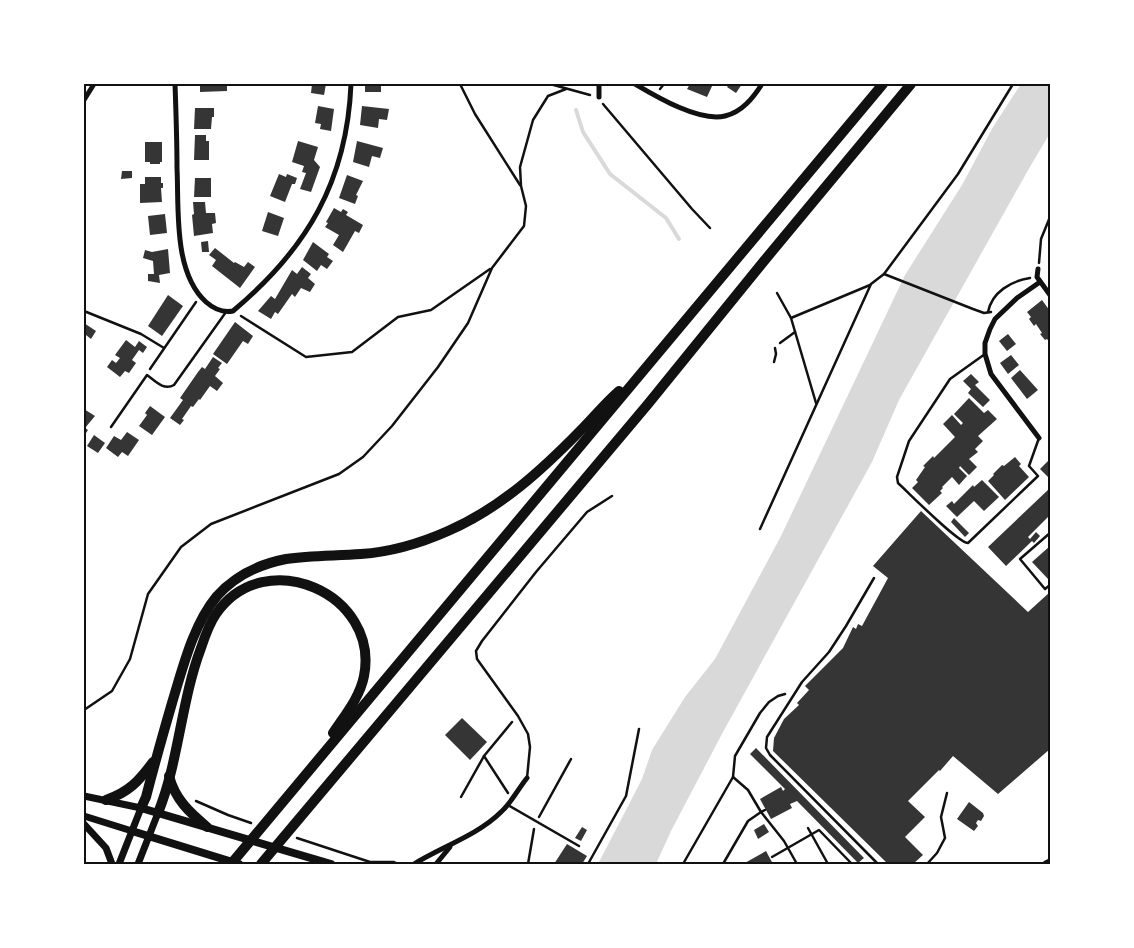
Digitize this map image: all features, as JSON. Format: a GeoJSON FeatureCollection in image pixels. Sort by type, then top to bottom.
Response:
{"type":"FeatureCollection","features":[{"type":"Feature","properties":{"kind":"highway"},"geometry":{"type":"LineString","coordinates":[[231,864],[884,84]]}},
{"type":"Feature","properties":{"kind":"highway"},"geometry":{"type":"LineString","coordinates":[[262,864],[648,404],[911,84]]}},
{"type":"Feature","properties":{"kind":"highway"},"geometry":{"type":"LineString","coordinates":[[141,808],[146,797],[182,671],[194,637],[205,613],[218,594],[228,585],[244,574],[270,563],[292,558],[363,554],[404,546],[428,539],[470,522],[507,498],[528,481],[612,398],[643,371]]}},
{"type":"Feature","properties":{"kind":"highway"},"geometry":{"type":"LineString","coordinates":[[158,813],[169,776],[195,663],[210,623],[224,604],[240,590],[252,584],[270,580],[284,580],[306,584],[333,598],[344,608],[358,628],[364,652],[362,684],[352,704],[307,773]]}},
{"type":"Feature","properties":{"kind":"highway"},"geometry":{"type":"LineString","coordinates":[[106,800],[130,789],[157,757]]}},
{"type":"Feature","properties":{"kind":"highway"},"geometry":{"type":"LineString","coordinates":[[169,776],[173,789],[180,800],[189,812],[207,827]]}},
{"type":"Feature","properties":{"kind":"main road"},"geometry":{"type":"LineString","coordinates":[[141,808],[332,864]]}},
{"type":"Feature","properties":{"kind":"main road"},"geometry":{"type":"LineString","coordinates":[[132,831],[239,864]]}},
{"type":"Feature","properties":{"kind":"street"},"geometry":{"type":"LineString","coordinates":[[84,100],[94,84]]}},
{"type":"Feature","properties":{"kind":"street"},"geometry":{"type":"LineString","coordinates":[[175,84],[181,245],[187,274],[194,289],[200,296],[214,308],[226,312],[233,310],[269,279],[286,260],[320,209],[343,148],[351,84]]}},
{"type":"Feature","properties":{"kind":"street"},"geometry":{"type":"LineString","coordinates":[[599,84],[599,97]]}},
{"type":"Feature","properties":{"kind":"street"},"geometry":{"type":"LineString","coordinates":[[635,84],[687,110],[716,116],[730,114],[744,106],[762,84]]}},
{"type":"Feature","properties":{"kind":"street"},"geometry":{"type":"LineString","coordinates":[[1038,269],[1038,279],[1050,295]]}},
{"type":"Feature","properties":{"kind":"street"},"geometry":{"type":"LineString","coordinates":[[1038,279],[995,319],[985,343],[991,374],[1039,438]]}},
{"type":"Feature","properties":{"kind":"street"},"geometry":{"type":"LineString","coordinates":[[414,864],[495,818],[508,805],[527,778]]}},
{"type":"Feature","properties":{"kind":"street"},"geometry":{"type":"LineString","coordinates":[[84,796],[141,808],[119,864]]}},
{"type":"Feature","properties":{"kind":"street"},"geometry":{"type":"LineString","coordinates":[[138,864],[158,813]]}},
{"type":"Feature","properties":{"kind":"street"},"geometry":{"type":"LineString","coordinates":[[84,816],[132,831]]}},
{"type":"Feature","properties":{"kind":"street"},"geometry":{"type":"LineString","coordinates":[[84,824],[106,848],[112,864]]}},
{"type":"Feature","properties":{"kind":"street"},"geometry":{"type":"LineString","coordinates":[[436,864],[452,844]]}},
{"type":"Feature","properties":{"kind":"street"},"geometry":{"type":"LineString","coordinates":[[440,864],[442,856]]}},
{"type":"Feature","properties":{"kind":"street"},"geometry":{"type":"LineString","coordinates":[[1046,864],[1050,862]]}},
{"type":"Feature","properties":{"kind":"lane"},"geometry":{"type":"LineString","coordinates":[[111,427],[147,375],[164,388],[174,385],[226,312]]}},
{"type":"Feature","properties":{"kind":"lane"},"geometry":{"type":"LineString","coordinates":[[774,362],[775,348]]}},
{"type":"Feature","properties":{"kind":"lane"},"geometry":{"type":"LineString","coordinates":[[986,354],[950,379],[926,413],[910,441],[897,477],[898,483],[952,534],[962,542],[968,543],[1038,476],[1029,466],[1039,438]]}},
{"type":"Feature","properties":{"kind":"lane"},"geometry":{"type":"LineString","coordinates":[[527,778],[530,747],[526,729],[481,664],[476,651],[536,572],[587,512],[612,496]]}},
{"type":"Feature","properties":{"kind":"lane"},"geometry":{"type":"LineString","coordinates":[[1050,533],[1020,559],[1046,589],[1050,585]]}},
{"type":"Feature","properties":{"kind":"lane"},"geometry":{"type":"LineString","coordinates":[[874,578],[829,652],[802,682],[767,737],[766,748],[777,762],[878,864]]}},
{"type":"Feature","properties":{"kind":"lane"},"geometry":{"type":"LineString","coordinates":[[927,864],[937,853],[945,838],[941,816],[947,793]]}},
{"type":"Feature","properties":{"kind":"lane"},"geometry":{"type":"LineString","coordinates":[[508,805],[579,846]]}},
{"type":"Feature","properties":{"kind":"path"},"geometry":{"type":"LineString","coordinates":[[460,84],[475,114],[521,186]]}},
{"type":"Feature","properties":{"kind":"path"},"geometry":{"type":"LineString","coordinates":[[550,84],[599,97],[620,126],[710,228]]}},
{"type":"Feature","properties":{"kind":"path"},"geometry":{"type":"LineString","coordinates":[[791,318],[871,284],[884,274],[958,174],[1013,84]]}},
{"type":"Feature","properties":{"kind":"path"},"geometry":{"type":"LineString","coordinates":[[84,710],[112,691],[130,659],[148,594],[181,547],[211,524],[339,474],[363,457],[392,426],[433,374],[468,323],[492,268],[524,226],[526,206],[521,186],[520,167],[533,120],[548,96],[566,89]]}},
{"type":"Feature","properties":{"kind":"path"},"geometry":{"type":"LineString","coordinates":[[1038,269],[1041,239],[1050,217]]}},
{"type":"Feature","properties":{"kind":"path"},"geometry":{"type":"LineString","coordinates":[[1046,228],[1050,224]]}},
{"type":"Feature","properties":{"kind":"path"},"geometry":{"type":"LineString","coordinates":[[233,310],[306,357],[352,352],[398,317],[431,310],[492,268]]}},
{"type":"Feature","properties":{"kind":"path"},"geometry":{"type":"LineString","coordinates":[[884,274],[984,313],[998,310]]}},
{"type":"Feature","properties":{"kind":"path"},"geometry":{"type":"LineString","coordinates":[[990,329],[987,318],[990,302],[1015,280],[1038,279]]}},
{"type":"Feature","properties":{"kind":"path"},"geometry":{"type":"LineString","coordinates":[[760,529],[871,284]]}},
{"type":"Feature","properties":{"kind":"path"},"geometry":{"type":"LineString","coordinates":[[777,293],[791,318],[816,404]]}},
{"type":"Feature","properties":{"kind":"path"},"geometry":{"type":"LineString","coordinates":[[147,375],[200,296]]}},
{"type":"Feature","properties":{"kind":"path"},"geometry":{"type":"LineString","coordinates":[[84,311],[141,334],[164,348]]}},
{"type":"Feature","properties":{"kind":"path"},"geometry":{"type":"LineString","coordinates":[[775,348],[795,332]]}},
{"type":"Feature","properties":{"kind":"path"},"geometry":{"type":"LineString","coordinates":[[682,864],[733,777],[735,756],[760,713],[769,702],[778,696],[790,693]]}},
{"type":"Feature","properties":{"kind":"path"},"geometry":{"type":"LineString","coordinates":[[461,797],[484,756],[518,716]]}},
{"type":"Feature","properties":{"kind":"path"},"geometry":{"type":"LineString","coordinates":[[588,864],[626,796],[639,729]]}},
{"type":"Feature","properties":{"kind":"path"},"geometry":{"type":"LineString","coordinates":[[484,756],[512,799]]}},
{"type":"Feature","properties":{"kind":"path"},"geometry":{"type":"LineString","coordinates":[[528,864],[533,832],[537,822],[571,759]]}},
{"type":"Feature","properties":{"kind":"path"},"geometry":{"type":"LineString","coordinates":[[733,777],[748,790],[797,864]]}},
{"type":"Feature","properties":{"kind":"path"},"geometry":{"type":"LineString","coordinates":[[180,800],[189,796],[207,807],[256,824]]}},
{"type":"Feature","properties":{"kind":"path"},"geometry":{"type":"LineString","coordinates":[[723,864],[748,821],[763,811]]}},
{"type":"Feature","properties":{"kind":"path"},"geometry":{"type":"LineString","coordinates":[[808,828],[828,864]]}},
{"type":"Feature","properties":{"kind":"path"},"geometry":{"type":"LineString","coordinates":[[772,857],[819,830],[852,864]]}},
{"type":"Feature","properties":{"kind":"path"},"geometry":{"type":"LineString","coordinates":[[294,837],[370,862],[394,862],[398,864]]}},
{"type":"Feature","properties":{"kind":"shaded area"},"geometry":{"type":"Polygon","coordinates":[[[1021,84],[1050,84],[1050,133],[899,400],[872,462],[723,732],[671,831],[656,864],[598,864],[642,779],[652,750],[685,697],[715,659],[781,536],[905,275],[962,185],[993,127],[1021,84]]]}},
{"type":"Feature","properties":{"kind":"building"},"geometry":{"type":"Polygon","coordinates":[[[200,84],[227,84],[227,91],[200,92],[200,84]]]}},
{"type":"Feature","properties":{"kind":"building"},"geometry":{"type":"Polygon","coordinates":[[[312,84],[326,84],[324,95],[311,93],[312,84]]]}},
{"type":"Feature","properties":{"kind":"building"},"geometry":{"type":"Polygon","coordinates":[[[365,84],[387,84],[387,86],[381,86],[381,92],[365,92],[365,84]]]}},
{"type":"Feature","properties":{"kind":"building"},"geometry":{"type":"Polygon","coordinates":[[[690,84],[713,84],[707,97],[687,89],[690,84]]]}},
{"type":"Feature","properties":{"kind":"building"},"geometry":{"type":"Polygon","coordinates":[[[729,84],[742,84],[736,93],[727,87],[729,84]]]}},
{"type":"Feature","properties":{"kind":"building"},"geometry":{"type":"Polygon","coordinates":[[[318,106],[334,109],[331,131],[320,129],[321,124],[315,123],[318,106]]]}},
{"type":"Feature","properties":{"kind":"building"},"geometry":{"type":"Polygon","coordinates":[[[362,106],[389,109],[387,120],[379,119],[378,128],[360,125],[362,106]]]}},
{"type":"Feature","properties":{"kind":"building"},"geometry":{"type":"Polygon","coordinates":[[[195,108],[214,108],[211,129],[194,129],[195,108]]]}},
{"type":"Feature","properties":{"kind":"building"},"geometry":{"type":"Polygon","coordinates":[[[195,135],[206,135],[206,141],[209,141],[209,160],[194,160],[195,135]]]}},
{"type":"Feature","properties":{"kind":"building"},"geometry":{"type":"Polygon","coordinates":[[[298,141],[318,147],[314,160],[320,167],[311,192],[300,189],[306,173],[302,172],[304,166],[292,162],[298,141]]]}},
{"type":"Feature","properties":{"kind":"building"},"geometry":{"type":"Polygon","coordinates":[[[357,141],[383,148],[380,158],[372,156],[369,167],[353,162],[357,141]]]}},
{"type":"Feature","properties":{"kind":"building"},"geometry":{"type":"Polygon","coordinates":[[[145,142],[162,142],[162,162],[160,164],[145,162],[145,142]]]}},
{"type":"Feature","properties":{"kind":"building"},"geometry":{"type":"Polygon","coordinates":[[[122,171],[132,171],[132,178],[121,179],[122,171]]]}},
{"type":"Feature","properties":{"kind":"building"},"geometry":{"type":"Polygon","coordinates":[[[279,174],[286,177],[287,174],[297,178],[295,184],[292,184],[285,202],[270,196],[279,174]]]}},
{"type":"Feature","properties":{"kind":"building"},"geometry":{"type":"Polygon","coordinates":[[[347,175],[363,181],[356,195],[358,196],[355,204],[339,198],[347,175]]]}},
{"type":"Feature","properties":{"kind":"building"},"geometry":{"type":"Polygon","coordinates":[[[145,177],[161,177],[161,183],[163,183],[163,188],[161,188],[162,202],[140,203],[140,184],[145,184],[145,177]]]}},
{"type":"Feature","properties":{"kind":"building"},"geometry":{"type":"Polygon","coordinates":[[[195,178],[211,178],[211,197],[194,197],[195,178]]]}},
{"type":"Feature","properties":{"kind":"building"},"geometry":{"type":"Polygon","coordinates":[[[193,202],[205,202],[206,213],[215,213],[216,223],[212,224],[213,233],[194,236],[193,202]]]}},
{"type":"Feature","properties":{"kind":"building"},"geometry":{"type":"Polygon","coordinates":[[[334,208],[341,212],[343,209],[348,212],[346,215],[363,225],[359,233],[355,231],[343,252],[333,245],[339,235],[325,227],[334,208]]]}},
{"type":"Feature","properties":{"kind":"building"},"geometry":{"type":"Polygon","coordinates":[[[268,212],[284,218],[278,236],[262,231],[268,212]]]}},
{"type":"Feature","properties":{"kind":"building"},"geometry":{"type":"Polygon","coordinates":[[[165,214],[167,233],[150,235],[148,216],[165,214]]]}},
{"type":"Feature","properties":{"kind":"building"},"geometry":{"type":"Polygon","coordinates":[[[208,241],[209,252],[202,252],[201,242],[208,241]]]}},
{"type":"Feature","properties":{"kind":"building"},"geometry":{"type":"Polygon","coordinates":[[[313,242],[329,254],[327,257],[333,261],[327,269],[321,265],[317,271],[303,260],[313,242]]]}},
{"type":"Feature","properties":{"kind":"building"},"geometry":{"type":"Polygon","coordinates":[[[215,248],[234,263],[244,267],[248,262],[255,267],[240,288],[212,266],[216,260],[209,255],[215,248]]]}},
{"type":"Feature","properties":{"kind":"building"},"geometry":{"type":"Polygon","coordinates":[[[168,249],[170,273],[159,275],[160,283],[148,281],[148,274],[154,274],[153,261],[143,258],[145,250],[152,252],[168,249]]]}},
{"type":"Feature","properties":{"kind":"building"},"geometry":{"type":"Polygon","coordinates":[[[302,267],[311,274],[308,278],[315,284],[310,292],[301,288],[295,297],[292,294],[278,314],[275,312],[271,319],[258,311],[271,296],[275,299],[292,270],[297,274],[302,267]]]}},
{"type":"Feature","properties":{"kind":"building"},"geometry":{"type":"Polygon","coordinates":[[[168,295],[183,306],[162,336],[148,326],[168,295]]]}},
{"type":"Feature","properties":{"kind":"building"},"geometry":{"type":"Polygon","coordinates":[[[1042,300],[1050,311],[1050,343],[1040,334],[1042,333],[1036,324],[1034,326],[1027,312],[1042,300]]]}},
{"type":"Feature","properties":{"kind":"building"},"geometry":{"type":"Polygon","coordinates":[[[235,322],[253,336],[248,344],[243,341],[227,364],[213,354],[235,322]]]}},
{"type":"Feature","properties":{"kind":"building"},"geometry":{"type":"Polygon","coordinates":[[[84,323],[96,331],[91,339],[86,335],[84,338],[84,323]]]}},
{"type":"Feature","properties":{"kind":"building"},"geometry":{"type":"Polygon","coordinates":[[[1008,334],[1016,344],[1007,351],[999,341],[1008,334]]]}},
{"type":"Feature","properties":{"kind":"building"},"geometry":{"type":"Polygon","coordinates":[[[126,340],[135,347],[139,341],[147,347],[143,353],[139,350],[132,360],[136,363],[129,373],[125,371],[120,377],[107,367],[112,360],[116,363],[120,358],[115,355],[126,340]]]}},
{"type":"Feature","properties":{"kind":"building"},"geometry":{"type":"Polygon","coordinates":[[[1011,355],[1019,365],[1008,374],[1000,363],[1011,355]]]}},
{"type":"Feature","properties":{"kind":"building"},"geometry":{"type":"Polygon","coordinates":[[[213,357],[222,363],[215,376],[223,383],[217,391],[210,386],[200,400],[193,407],[191,406],[180,425],[170,418],[183,400],[180,398],[198,372],[202,367],[205,369],[213,357]]]}},
{"type":"Feature","properties":{"kind":"building"},"geometry":{"type":"Polygon","coordinates":[[[1020,370],[1038,390],[1027,399],[1011,378],[1020,370]]]}},
{"type":"Feature","properties":{"kind":"building"},"geometry":{"type":"Polygon","coordinates":[[[971,374],[979,382],[975,385],[990,400],[983,407],[968,393],[971,389],[963,381],[971,374]]]}},
{"type":"Feature","properties":{"kind":"building"},"geometry":{"type":"Polygon","coordinates":[[[969,398],[984,413],[988,410],[997,419],[978,436],[983,441],[975,449],[978,452],[969,459],[977,467],[969,475],[960,466],[959,468],[967,476],[959,485],[952,477],[942,487],[940,491],[942,493],[929,505],[912,488],[918,482],[916,480],[925,467],[923,466],[955,437],[943,424],[952,415],[961,425],[963,423],[954,414],[969,398]]]}},
{"type":"Feature","properties":{"kind":"building"},"geometry":{"type":"Polygon","coordinates":[[[150,406],[165,417],[152,435],[139,426],[147,415],[145,413],[150,406]]]}},
{"type":"Feature","properties":{"kind":"building"},"geometry":{"type":"Polygon","coordinates":[[[84,409],[95,416],[85,428],[88,430],[84,436],[84,409]]]}},
{"type":"Feature","properties":{"kind":"building"},"geometry":{"type":"Polygon","coordinates":[[[127,432],[139,440],[128,456],[122,452],[118,457],[106,448],[114,436],[121,440],[127,432]]]}},
{"type":"Feature","properties":{"kind":"building"},"geometry":{"type":"Polygon","coordinates":[[[94,435],[105,443],[98,453],[87,446],[94,435]]]}},
{"type":"Feature","properties":{"kind":"building"},"geometry":{"type":"Polygon","coordinates":[[[1015,457],[1021,464],[1019,466],[1029,477],[1005,500],[988,481],[1002,465],[1004,466],[1015,457]]]}},
{"type":"Feature","properties":{"kind":"building"},"geometry":{"type":"Polygon","coordinates":[[[1050,459],[1050,476],[1049,478],[1040,469],[1050,459]]]}},
{"type":"Feature","properties":{"kind":"building"},"geometry":{"type":"Polygon","coordinates":[[[982,480],[999,497],[984,511],[974,501],[957,517],[946,506],[952,501],[954,504],[973,485],[974,487],[982,480]]]}},
{"type":"Feature","properties":{"kind":"building"},"geometry":{"type":"Polygon","coordinates":[[[1050,488],[1050,515],[1028,537],[1030,539],[1036,532],[1040,536],[1034,543],[1032,541],[1006,566],[988,547],[1050,488]]]}},
{"type":"Feature","properties":{"kind":"building"},"geometry":{"type":"Polygon","coordinates":[[[921,511],[1028,612],[1050,592],[1050,749],[998,794],[953,756],[908,801],[925,817],[905,837],[923,855],[913,864],[888,864],[773,751],[774,738],[784,719],[799,705],[797,703],[809,690],[805,686],[843,648],[853,627],[856,629],[858,624],[862,626],[888,578],[873,566],[921,511]]]}},
{"type":"Feature","properties":{"kind":"building"},"geometry":{"type":"Polygon","coordinates":[[[954,518],[969,533],[965,537],[951,522],[954,518]]]}},
{"type":"Feature","properties":{"kind":"building"},"geometry":{"type":"Polygon","coordinates":[[[1050,546],[1050,577],[1048,579],[1032,562],[1050,546]]]}},
{"type":"Feature","properties":{"kind":"building"},"geometry":{"type":"Polygon","coordinates":[[[462,718],[487,742],[470,760],[445,735],[462,718]]]}},
{"type":"Feature","properties":{"kind":"building"},"geometry":{"type":"Polygon","coordinates":[[[756,748],[864,858],[858,863],[797,801],[790,804],[792,808],[771,819],[760,799],[781,787],[783,791],[785,789],[750,754],[756,748]]]}},
{"type":"Feature","properties":{"kind":"building"},"geometry":{"type":"Polygon","coordinates":[[[969,802],[983,813],[984,816],[981,821],[978,820],[976,823],[978,826],[974,831],[957,819],[969,802]]]}},
{"type":"Feature","properties":{"kind":"building"},"geometry":{"type":"Polygon","coordinates":[[[764,824],[769,832],[758,839],[754,830],[764,824]]]}},
{"type":"Feature","properties":{"kind":"building"},"geometry":{"type":"Polygon","coordinates":[[[582,827],[587,830],[581,841],[575,838],[582,827]]]}},
{"type":"Feature","properties":{"kind":"building"},"geometry":{"type":"Polygon","coordinates":[[[567,844],[587,856],[582,864],[554,864],[567,844]]]}},
{"type":"Feature","properties":{"kind":"building"},"geometry":{"type":"Polygon","coordinates":[[[766,851],[773,864],[743,864],[766,851]]]}},
{"type":"Feature","properties":{"kind":"waterway"},"geometry":{"type":"LineString","coordinates":[[576,110],[583,132],[610,174],[666,218],[679,239]]}}]}
